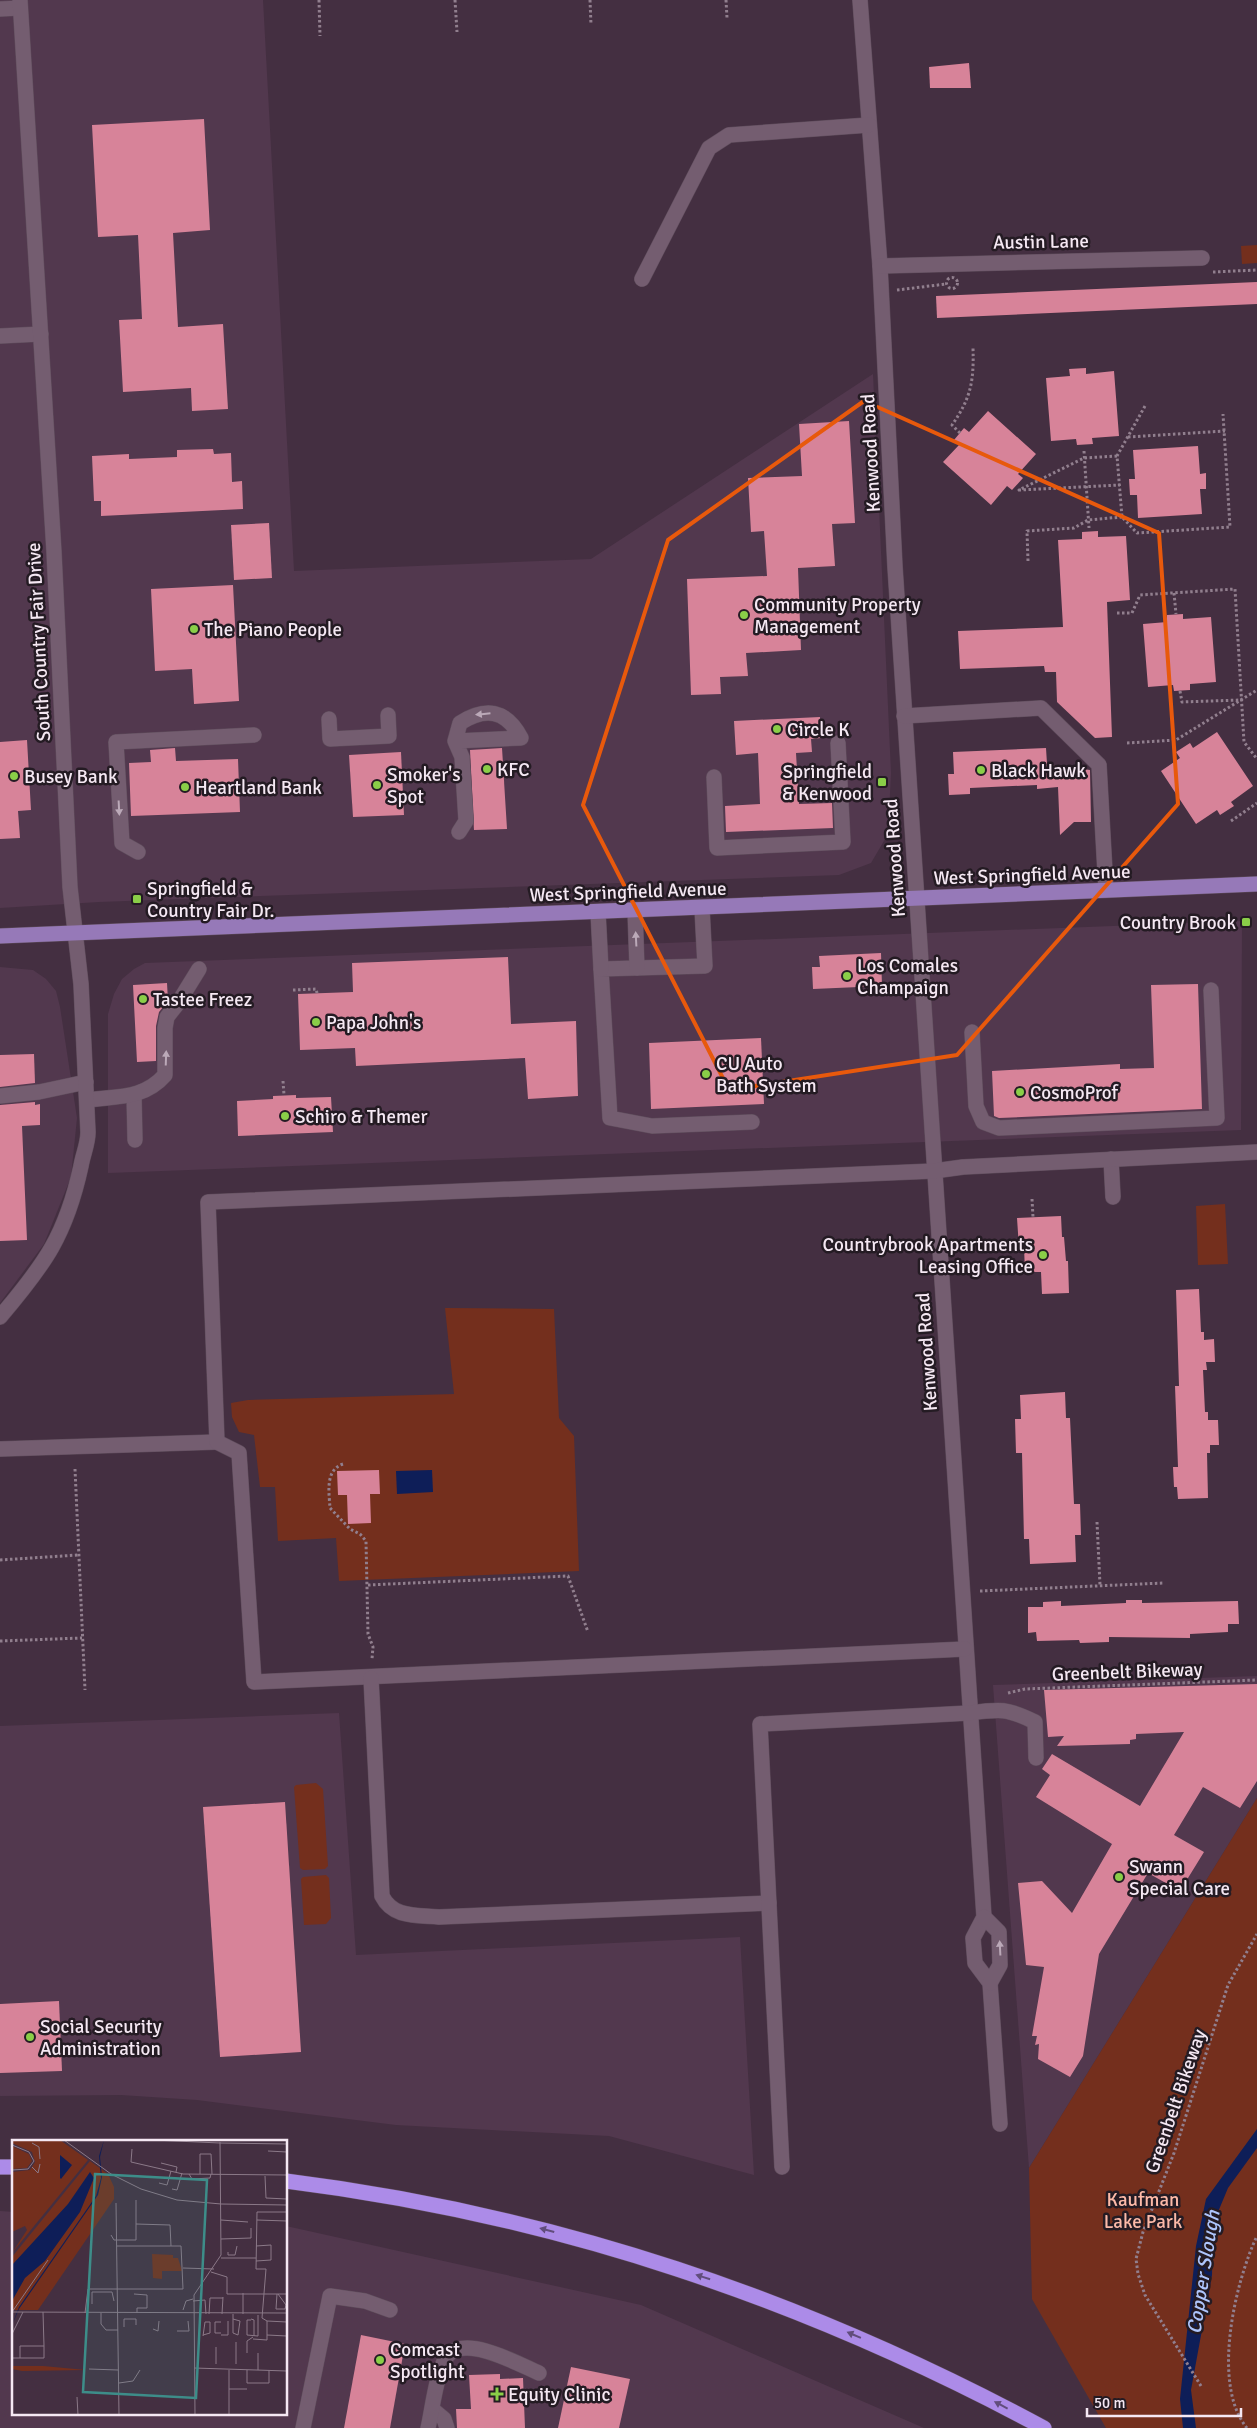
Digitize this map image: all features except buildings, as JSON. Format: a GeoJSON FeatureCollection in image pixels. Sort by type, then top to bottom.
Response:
{"type":"FeatureCollection","features":[{"type":"Feature","properties":{"kind":"highway"},"geometry":{"type":"LineString","coordinates":[[288,2181],[432,2204],[535,2227],[621,2251],[733,2287],[893,2351],[981,2394],[1044,2428]]}},
{"type":"Feature","properties":{"kind":"main road","name":"West Springfield Avenue"},"geometry":{"type":"LineString","coordinates":[[0,936],[1257,884]]}},
{"type":"Feature","properties":{"kind":"street","name":"Kenwood Road"},"geometry":{"type":"LineString","coordinates":[[860,0],[880,266],[904,716],[927,1036],[969,1713],[984,1916]]}},
{"type":"Feature","properties":{"kind":"street"},"geometry":{"type":"LineString","coordinates":[[0,9],[20,4]]}},
{"type":"Feature","properties":{"kind":"street","name":"South Country Fair Drive"},"geometry":{"type":"LineString","coordinates":[[0,1317],[33,1278],[63,1230],[88,1142],[88,1100],[81,984],[70,887],[54,552],[20,4]]}},
{"type":"Feature","properties":{"kind":"street"},"geometry":{"type":"LineString","coordinates":[[642,279],[709,148],[729,136],[869,125]]}},
{"type":"Feature","properties":{"kind":"street","name":"Austin Lane"},"geometry":{"type":"LineString","coordinates":[[880,266],[1202,258]]}},
{"type":"Feature","properties":{"kind":"street"},"geometry":{"type":"LineString","coordinates":[[0,336],[41,334]]}},
{"type":"Feature","properties":{"kind":"street"},"geometry":{"type":"LineString","coordinates":[[904,716],[1041,708],[1099,765],[1106,890]]}},
{"type":"Feature","properties":{"kind":"street"},"geometry":{"type":"LineString","coordinates":[[455,741],[521,738],[509,720],[497,713],[483,712],[470,716],[460,723],[455,741],[462,757],[466,821],[459,832]]}},
{"type":"Feature","properties":{"kind":"street"},"geometry":{"type":"LineString","coordinates":[[328,719],[330,739],[389,736],[388,715]]}},
{"type":"Feature","properties":{"kind":"street"},"geometry":{"type":"LineString","coordinates":[[138,852],[122,843],[116,742],[254,735]]}},
{"type":"Feature","properties":{"kind":"street"},"geometry":{"type":"LineString","coordinates":[[714,777],[717,848],[843,842],[838,743]]}},
{"type":"Feature","properties":{"kind":"street"},"geometry":{"type":"LineString","coordinates":[[601,969],[705,966],[702,908]]}},
{"type":"Feature","properties":{"kind":"street"},"geometry":{"type":"LineString","coordinates":[[635,910],[637,968]]}},
{"type":"Feature","properties":{"kind":"street"},"geometry":{"type":"LineString","coordinates":[[598,912],[610,1118],[652,1126],[752,1122]]}},
{"type":"Feature","properties":{"kind":"street"},"geometry":{"type":"LineString","coordinates":[[88,1100],[134,1095],[155,1086],[165,1075],[165,1028],[167,1017],[199,969]]}},
{"type":"Feature","properties":{"kind":"street"},"geometry":{"type":"LineString","coordinates":[[972,1032],[976,1106],[983,1122],[999,1128],[1217,1118],[1211,990]]}},
{"type":"Feature","properties":{"kind":"street"},"geometry":{"type":"LineString","coordinates":[[0,1096],[39,1092],[86,1082]]}},
{"type":"Feature","properties":{"kind":"street"},"geometry":{"type":"LineString","coordinates":[[134,1095],[135,1140]]}},
{"type":"Feature","properties":{"kind":"street"},"geometry":{"type":"LineString","coordinates":[[217,1442],[208,1202],[934,1171],[963,1167],[1257,1152]]}},
{"type":"Feature","properties":{"kind":"street"},"geometry":{"type":"LineString","coordinates":[[1111,1159],[1113,1197]]}},
{"type":"Feature","properties":{"kind":"street"},"geometry":{"type":"LineString","coordinates":[[0,1449],[217,1442],[239,1452],[254,1682],[965,1649]]}},
{"type":"Feature","properties":{"kind":"street"},"geometry":{"type":"LineString","coordinates":[[371,1678],[382,1896],[387,1907],[398,1913],[439,1917],[769,1903]]}},
{"type":"Feature","properties":{"kind":"street"},"geometry":{"type":"LineString","coordinates":[[782,2167],[760,1724],[969,1713],[1001,1709],[1014,1712],[1035,1722],[1036,1758]]}},
{"type":"Feature","properties":{"kind":"street"},"geometry":{"type":"LineString","coordinates":[[990,1983],[1000,1965],[999,1932],[984,1916],[973,1938],[975,1963],[990,1983],[1000,2124]]}},
{"type":"Feature","properties":{"kind":"street"},"geometry":{"type":"LineString","coordinates":[[304,2428],[330,2296],[365,2301],[390,2310]]}},
{"type":"Feature","properties":{"kind":"street"},"geometry":{"type":"LineString","coordinates":[[428,2428],[442,2366],[448,2355],[459,2349],[474,2348],[495,2354],[539,2373]]}},
{"type":"Feature","properties":{"kind":"street"},"geometry":{"type":"LineString","coordinates":[[432,2409],[444,2418],[447,2428]]}},
{"type":"Feature","properties":{"kind":"path"},"geometry":{"type":"LineString","coordinates":[[318,0],[320,36]]}},
{"type":"Feature","properties":{"kind":"path"},"geometry":{"type":"LineString","coordinates":[[455,0],[457,32]]}},
{"type":"Feature","properties":{"kind":"path"},"geometry":{"type":"LineString","coordinates":[[590,0],[591,25]]}},
{"type":"Feature","properties":{"kind":"path"},"geometry":{"type":"LineString","coordinates":[[726,0],[727,18]]}},
{"type":"Feature","properties":{"kind":"path"},"geometry":{"type":"LineString","coordinates":[[894,290],[946,284]]}},
{"type":"Feature","properties":{"kind":"path"},"geometry":{"type":"LineString","coordinates":[[960,433],[952,425],[964,408],[970,393],[974,373],[973,348]]}},
{"type":"Feature","properties":{"kind":"path"},"geometry":{"type":"LineString","coordinates":[[1145,406],[1117,456],[1122,517],[1137,533],[1230,527],[1224,414]]}},
{"type":"Feature","properties":{"kind":"path"},"geometry":{"type":"LineString","coordinates":[[1128,437],[1225,431]]}},
{"type":"Feature","properties":{"kind":"path"},"geometry":{"type":"LineString","coordinates":[[1084,451],[1088,528]]}},
{"type":"Feature","properties":{"kind":"path"},"geometry":{"type":"LineString","coordinates":[[1117,456],[1084,458],[1019,490],[1120,485]]}},
{"type":"Feature","properties":{"kind":"path"},"geometry":{"type":"LineString","coordinates":[[1028,561],[1027,531],[1074,528],[1088,520],[1122,517]]}},
{"type":"Feature","properties":{"kind":"path"},"geometry":{"type":"LineString","coordinates":[[1116,613],[1132,613],[1140,595],[1235,589],[1244,742],[1257,759]]}},
{"type":"Feature","properties":{"kind":"path"},"geometry":{"type":"LineString","coordinates":[[1174,593],[1176,614]]}},
{"type":"Feature","properties":{"kind":"path"},"geometry":{"type":"LineString","coordinates":[[1127,743],[1176,740],[1257,690]]}},
{"type":"Feature","properties":{"kind":"path"},"geometry":{"type":"LineString","coordinates":[[1180,691],[1182,702],[1241,700]]}},
{"type":"Feature","properties":{"kind":"path"},"geometry":{"type":"LineString","coordinates":[[1231,821],[1257,803]]}},
{"type":"Feature","properties":{"kind":"path"},"geometry":{"type":"LineString","coordinates":[[293,990],[316,989],[317,994]]}},
{"type":"Feature","properties":{"kind":"path"},"geometry":{"type":"LineString","coordinates":[[283,1081],[284,1095]]}},
{"type":"Feature","properties":{"kind":"path"},"geometry":{"type":"LineString","coordinates":[[1032,1199],[1033,1217]]}},
{"type":"Feature","properties":{"kind":"path"},"geometry":{"type":"LineString","coordinates":[[344,1464],[336,1466],[331,1473],[330,1508],[350,1530],[360,1534],[366,1541],[368,1634],[373,1648],[371,1678]]}},
{"type":"Feature","properties":{"kind":"path"},"geometry":{"type":"LineString","coordinates":[[75,1469],[86,1690]]}},
{"type":"Feature","properties":{"kind":"path"},"geometry":{"type":"LineString","coordinates":[[1098,1522],[1100,1585]]}},
{"type":"Feature","properties":{"kind":"path"},"geometry":{"type":"LineString","coordinates":[[0,1560],[78,1555]]}},
{"type":"Feature","properties":{"kind":"path"},"geometry":{"type":"LineString","coordinates":[[368,1585],[568,1576],[588,1632]]}},
{"type":"Feature","properties":{"kind":"path"},"geometry":{"type":"LineString","coordinates":[[991,1590],[1164,1582]]}},
{"type":"Feature","properties":{"kind":"path"},"geometry":{"type":"LineString","coordinates":[[0,1641],[82,1638]]}},
{"type":"Feature","properties":{"kind":"path","name":"Greenbelt Bikeway"},"geometry":{"type":"LineString","coordinates":[[1000,1697],[1025,1689],[1257,1680]]}},
{"type":"Feature","properties":{"kind":"path","name":"Greenbelt Bikeway"},"geometry":{"type":"LineString","coordinates":[[1201,2386],[1145,2295],[1138,2274],[1136,2259],[1143,2232],[1174,2153],[1228,1985],[1257,1934]]}},
{"type":"Feature","properties":{"kind":"path"},"geometry":{"type":"LineString","coordinates":[[1247,2428],[1240,2420],[1231,2400],[1230,2346],[1233,2312],[1249,2253],[1257,2236]]}},
{"type":"Feature","properties":{"kind":"highlighted area"},"geometry":{"type":"Polygon","coordinates":[[[864,401],[1159,533],[1178,804],[957,1055],[729,1090],[583,805],[668,540],[864,401]]]}},
{"type":"Feature","properties":{"kind":"shaded area"},"geometry":{"type":"Polygon","coordinates":[[[0,0],[263,0],[294,571],[591,559],[873,374],[891,773],[888,834],[871,863],[839,875],[99,902],[0,908],[0,0]]]}},
{"type":"Feature","properties":{"kind":"shaded area"},"geometry":{"type":"Polygon","coordinates":[[[1242,921],[1241,1130],[108,1173],[108,1014],[114,994],[122,979],[145,963],[1242,921]]]}},
{"type":"Feature","properties":{"kind":"shaded area"},"geometry":{"type":"Polygon","coordinates":[[[0,967],[33,970],[46,979],[56,991],[77,1118],[71,1177],[44,1244],[0,1303],[0,967]]]}},
{"type":"Feature","properties":{"kind":"shaded area"},"geometry":{"type":"Polygon","coordinates":[[[1257,1676],[1257,1798],[1029,2168],[993,1685],[1257,1676]]]}},
{"type":"Feature","properties":{"kind":"shaded area"},"geometry":{"type":"Polygon","coordinates":[[[339,1713],[356,1955],[740,1937],[754,2175],[609,2136],[396,2125],[197,2100],[121,2095],[0,2096],[0,1726],[339,1713]]]}},
{"type":"Feature","properties":{"kind":"shaded area"},"geometry":{"type":"Polygon","coordinates":[[[0,2211],[12,2212],[12,2416],[288,2416],[288,2226],[641,2305],[924,2428],[0,2428],[0,2211]]]}},
{"type":"Feature","properties":{"kind":"green space"},"geometry":{"type":"Polygon","coordinates":[[[1257,245],[1257,263],[1242,264],[1241,246],[1257,245]]]}},
{"type":"Feature","properties":{"kind":"green space"},"geometry":{"type":"Polygon","coordinates":[[[1225,1204],[1228,1264],[1198,1265],[1196,1206],[1225,1204]]]}},
{"type":"Feature","properties":{"kind":"green space"},"geometry":{"type":"Polygon","coordinates":[[[445,1308],[554,1309],[559,1418],[574,1436],[579,1571],[339,1581],[336,1538],[278,1541],[275,1487],[260,1487],[254,1435],[239,1432],[232,1417],[231,1403],[248,1400],[454,1394],[445,1308]]]}},
{"type":"Feature","properties":{"kind":"green space"},"geometry":{"type":"Polygon","coordinates":[[[316,1783],[323,1789],[328,1866],[325,1869],[303,1870],[300,1868],[294,1787],[296,1785],[316,1783]]]}},
{"type":"Feature","properties":{"kind":"green space","name":"Kaufman Lake Park"},"geometry":{"type":"Polygon","coordinates":[[[1257,1798],[1257,2428],[1106,2428],[1032,2299],[1029,2168],[1257,1798]]]}},
{"type":"Feature","properties":{"kind":"green space"},"geometry":{"type":"Polygon","coordinates":[[[326,1875],[329,1878],[331,1918],[326,1924],[304,1925],[301,1879],[303,1877],[326,1875]]]}},
{"type":"Feature","properties":{"kind":"water"},"geometry":{"type":"Polygon","coordinates":[[[432,1470],[433,1492],[397,1494],[396,1471],[432,1470]]]}},
{"type":"Feature","properties":{"kind":"water","name":"Copper Slough"},"geometry":{"type":"Polygon","coordinates":[[[1257,2129],[1257,2148],[1228,2188],[1213,2224],[1212,2275],[1191,2390],[1196,2428],[1183,2428],[1180,2399],[1196,2246],[1206,2199],[1257,2129]]]}},
{"type":"Feature","properties":{"kind":"place","name":"Community Property Management"},"geometry":{"type":"Point","coordinates":[744,615]}},
{"type":"Feature","properties":{"kind":"place","name":"The Piano People"},"geometry":{"type":"Point","coordinates":[194,629]}},
{"type":"Feature","properties":{"kind":"place","name":"Circle K"},"geometry":{"type":"Point","coordinates":[777,729]}},
{"type":"Feature","properties":{"kind":"place","name":"KFC"},"geometry":{"type":"Point","coordinates":[487,769]}},
{"type":"Feature","properties":{"kind":"place","name":"Black Hawk"},"geometry":{"type":"Point","coordinates":[981,770]}},
{"type":"Feature","properties":{"kind":"place","name":"Busey Bank"},"geometry":{"type":"Point","coordinates":[14,776]}},
{"type":"Feature","properties":{"kind":"place","name":"Springfield & Kenwood"},"geometry":{"type":"Point","coordinates":[882,782]}},
{"type":"Feature","properties":{"kind":"place","name":"Smoker's Spot"},"geometry":{"type":"Point","coordinates":[377,785]}},
{"type":"Feature","properties":{"kind":"place","name":"Heartland Bank"},"geometry":{"type":"Point","coordinates":[185,787]}},
{"type":"Feature","properties":{"kind":"place","name":"Springfield & Country Fair Dr."},"geometry":{"type":"Point","coordinates":[137,899]}},
{"type":"Feature","properties":{"kind":"place","name":"Country Brook"},"geometry":{"type":"Point","coordinates":[1246,922]}},
{"type":"Feature","properties":{"kind":"place","name":"Los Comales Champaign"},"geometry":{"type":"Point","coordinates":[847,976]}},
{"type":"Feature","properties":{"kind":"place","name":"Tastee Freez"},"geometry":{"type":"Point","coordinates":[143,999]}},
{"type":"Feature","properties":{"kind":"place","name":"Papa John's"},"geometry":{"type":"Point","coordinates":[316,1022]}},
{"type":"Feature","properties":{"kind":"place","name":"CU Auto Bath System"},"geometry":{"type":"Point","coordinates":[706,1074]}},
{"type":"Feature","properties":{"kind":"place","name":"CosmoProf"},"geometry":{"type":"Point","coordinates":[1020,1092]}},
{"type":"Feature","properties":{"kind":"place","name":"Schiro & Themer"},"geometry":{"type":"Point","coordinates":[285,1116]}},
{"type":"Feature","properties":{"kind":"place","name":"Countrybrook Apartments Leasing Office"},"geometry":{"type":"Point","coordinates":[1043,1255]}},
{"type":"Feature","properties":{"kind":"place","name":"Swann Special Care"},"geometry":{"type":"Point","coordinates":[1119,1877]}},
{"type":"Feature","properties":{"kind":"place","name":"Social Security Administration"},"geometry":{"type":"Point","coordinates":[30,2037]}},
{"type":"Feature","properties":{"kind":"place","name":"Comcast Spotlight"},"geometry":{"type":"Point","coordinates":[380,2360]}},
{"type":"Feature","properties":{"kind":"place","name":"Equity Clinic"},"geometry":{"type":"Point","coordinates":[497,2394]}}]}
